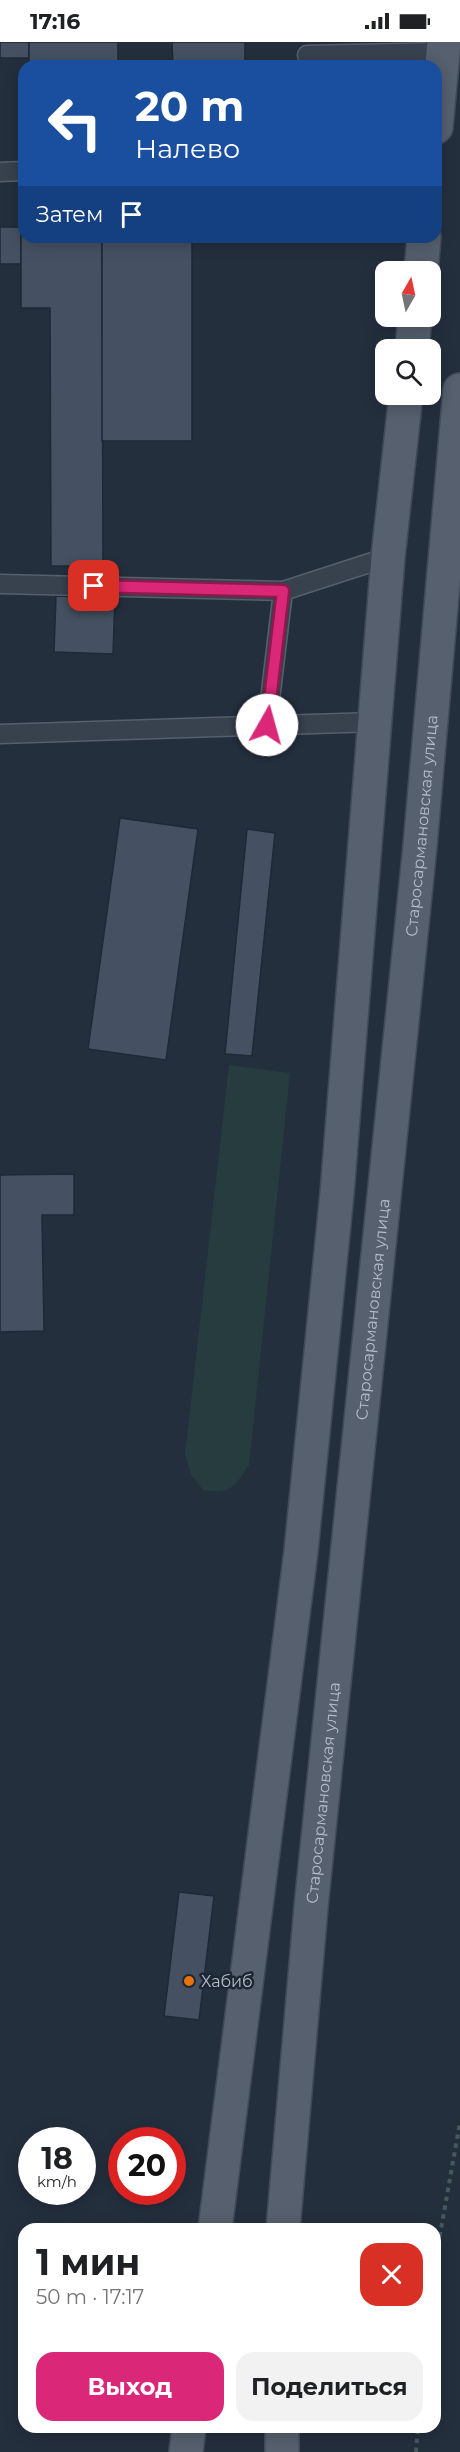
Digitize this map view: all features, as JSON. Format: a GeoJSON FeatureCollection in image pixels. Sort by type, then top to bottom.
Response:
{"type":"FeatureCollection","features":[{"type":"Feature","properties":{"kind":"main road"},"geometry":{"type":"LineString","coordinates":[[442,67],[444,47]]}},
{"type":"Feature","properties":{"kind":"main road"},"geometry":{"type":"LineString","coordinates":[[422,261],[423,243]]}},
{"type":"Feature","properties":{"kind":"main road","name":"Старосармановская улица"},"geometry":{"type":"LineString","coordinates":[[284,2223],[311,1906],[420,846],[460,390]]}},
{"type":"Feature","properties":{"kind":"main road"},"geometry":{"type":"LineString","coordinates":[[216,2223],[301,1551],[337,1193],[388,557],[405,405]]}},
{"type":"Feature","properties":{"kind":"main road"},"geometry":{"type":"LineString","coordinates":[[186,2452],[188,2433]]}},
{"type":"Feature","properties":{"kind":"main road"},"geometry":{"type":"LineString","coordinates":[[282,2433],[282,2452]]}},
{"type":"Feature","properties":{"kind":"lane"},"geometry":{"type":"LineString","coordinates":[[307,55],[444,47]]}},
{"type":"Feature","properties":{"kind":"lane"},"geometry":{"type":"LineString","coordinates":[[0,172],[18,171]]}},
{"type":"Feature","properties":{"kind":"lane"},"geometry":{"type":"LineString","coordinates":[[0,584],[283,591],[388,557]]}},
{"type":"Feature","properties":{"kind":"lane"},"geometry":{"type":"LineString","coordinates":[[267,725],[283,591]]}},
{"type":"Feature","properties":{"kind":"lane"},"geometry":{"type":"LineString","coordinates":[[0,734],[375,722]]}},
{"type":"Feature","properties":{"kind":"path"},"geometry":{"type":"LineString","coordinates":[[441,2229],[460,2122]]}},
{"type":"Feature","properties":{"kind":"path"},"geometry":{"type":"LineString","coordinates":[[416,2452],[418,2433]]}},
{"type":"Feature","properties":{"kind":"green space"},"geometry":{"type":"Polygon","coordinates":[[[229,1065],[290,1073],[249,1465],[231,1488],[212,1491],[203,1490],[191,1475],[185,1455],[229,1065]]]}},
{"type":"Feature","properties":{"kind":"building"},"geometry":{"type":"Polygon","coordinates":[[[0,42],[29,42],[29,58],[0,58],[0,42]]]}},
{"type":"Feature","properties":{"kind":"building"},"geometry":{"type":"Polygon","coordinates":[[[29,42],[118,42],[118,60],[29,60],[29,42]]]}},
{"type":"Feature","properties":{"kind":"building"},"geometry":{"type":"Polygon","coordinates":[[[172,42],[245,42],[245,60],[173,60],[172,42]]]}},
{"type":"Feature","properties":{"kind":"building"},"geometry":{"type":"Polygon","coordinates":[[[0,227],[18,227],[21,264],[0,264],[0,227]]]}},
{"type":"Feature","properties":{"kind":"building"},"geometry":{"type":"Polygon","coordinates":[[[21,243],[102,243],[103,566],[51,566],[50,308],[21,308],[21,243]]]}},
{"type":"Feature","properties":{"kind":"building"},"geometry":{"type":"Polygon","coordinates":[[[102,243],[192,243],[192,441],[102,441],[102,243]]]}},
{"type":"Feature","properties":{"kind":"building"},"geometry":{"type":"Polygon","coordinates":[[[56,596],[115,598],[113,654],[54,652],[56,596]]]}},
{"type":"Feature","properties":{"kind":"building"},"geometry":{"type":"Polygon","coordinates":[[[120,818],[198,829],[166,1060],[88,1049],[120,818]]]}},
{"type":"Feature","properties":{"kind":"building"},"geometry":{"type":"Polygon","coordinates":[[[247,829],[275,833],[252,1056],[225,1054],[247,829]]]}},
{"type":"Feature","properties":{"kind":"building"},"geometry":{"type":"Polygon","coordinates":[[[74,1174],[74,1215],[42,1215],[44,1331],[0,1332],[0,1175],[74,1174]]]}},
{"type":"Feature","properties":{"kind":"building"},"geometry":{"type":"Polygon","coordinates":[[[179,1892],[214,1896],[199,2020],[164,2016],[179,1892]]]}},
{"type":"Feature","properties":{"kind":"place","name":"Хабиб"},"geometry":{"type":"Point","coordinates":[189,1981]}},
{"type":"Feature","properties":{"kind":"route"},"geometry":{"type":"LineString","coordinates":[[94,586],[283,591],[267,725]]}}]}
